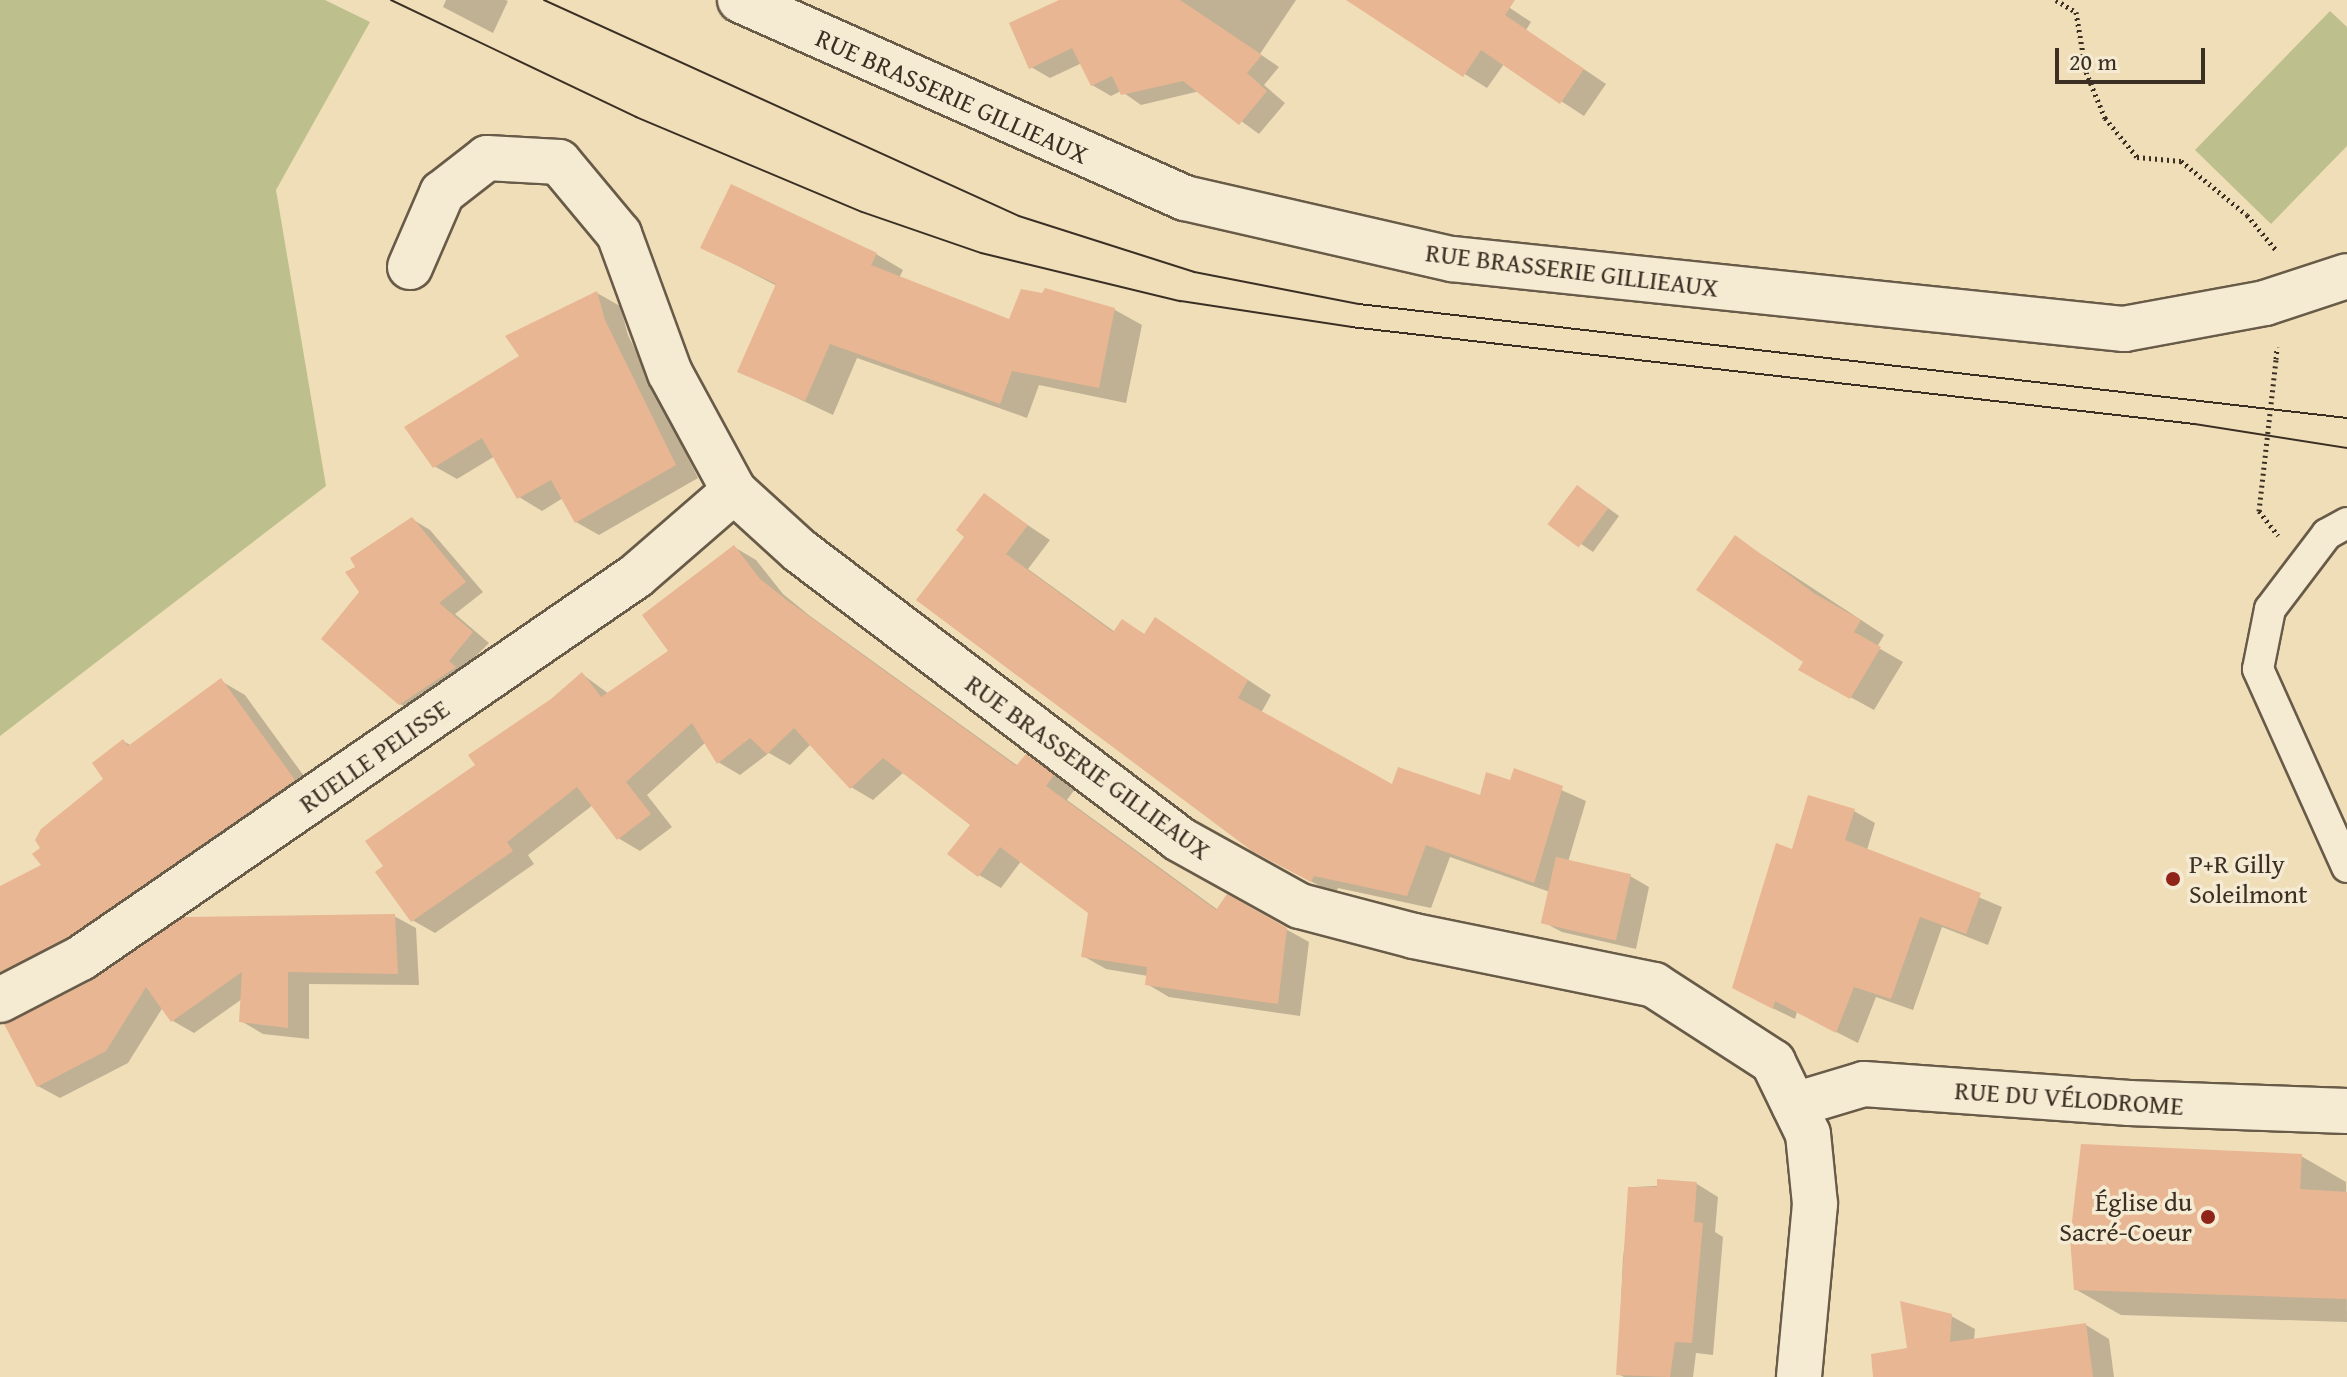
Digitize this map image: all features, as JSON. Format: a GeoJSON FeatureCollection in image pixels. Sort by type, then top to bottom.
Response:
{"type":"FeatureCollection","features":[{"type":"Feature","properties":{"kind":"street","name":"RUE BRASSERIE GILLIEAUX"},"geometry":{"type":"LineString","coordinates":[[740,0],[1185,198],[1452,259],[2124,329],[2282,297],[2347,276]]}},
{"type":"Feature","properties":{"kind":"street","name":"RUE BRASSERIE GILLIEAUX"},"geometry":{"type":"LineString","coordinates":[[410,267],[442,193],[487,158],[559,162],[619,234],[670,373],[734,491],[811,560],[1179,839],[1300,906],[1414,936],[1654,985],[1773,1062],[1808,1134],[1815,1204],[1799,1377]]}},
{"type":"Feature","properties":{"kind":"street","name":"RUELLE PELISSE"},"geometry":{"type":"LineString","coordinates":[[0,1000],[81,958],[636,576],[734,491]]}},
{"type":"Feature","properties":{"kind":"street","name":"RUE DU VÉLODROME"},"geometry":{"type":"LineString","coordinates":[[1794,1105],[1864,1084],[2129,1103],[2347,1111]]}},
{"type":"Feature","properties":{"kind":"lane"},"geometry":{"type":"LineString","coordinates":[[2347,523],[2327,534],[2270,609],[2258,669],[2347,867]]}},
{"type":"Feature","properties":{"kind":"path"},"geometry":{"type":"LineString","coordinates":[[2056,0],[2076,12],[2086,72],[2105,118],[2137,157],[2181,161],[2247,215],[2288,265],[2282,297]]}},
{"type":"Feature","properties":{"kind":"path"},"geometry":{"type":"LineString","coordinates":[[2276,359],[2259,511],[2279,536]]}},
{"type":"Feature","properties":{"kind":"green space"},"geometry":{"type":"Polygon","coordinates":[[[0,0],[325,0],[370,22],[276,190],[326,486],[0,736],[0,0]]]}},
{"type":"Feature","properties":{"kind":"green space"},"geometry":{"type":"Polygon","coordinates":[[[2330,11],[2347,27],[2347,146],[2271,224],[2195,150],[2330,11]]]}},
{"type":"Feature","properties":{"kind":"building"},"geometry":{"type":"Polygon","coordinates":[[[1059,0],[1180,0],[1262,55],[1247,73],[1267,91],[1239,125],[1183,81],[1121,95],[1112,76],[1091,86],[1072,48],[1029,69],[1009,23],[1059,0]]]}},
{"type":"Feature","properties":{"kind":"building"},"geometry":{"type":"Polygon","coordinates":[[[1346,0],[1515,0],[1505,15],[1584,69],[1560,104],[1481,50],[1463,77],[1346,0]]]}},
{"type":"Feature","properties":{"kind":"building"},"geometry":{"type":"Polygon","coordinates":[[[731,184],[877,253],[871,265],[1009,319],[1021,289],[1042,293],[1045,288],[1115,308],[1099,388],[1012,371],[1000,404],[830,344],[805,401],[737,372],[776,284],[700,248],[731,184]]]}},
{"type":"Feature","properties":{"kind":"building"},"geometry":{"type":"Polygon","coordinates":[[[597,291],[605,320],[676,465],[575,523],[551,480],[517,499],[482,438],[433,468],[404,427],[519,356],[505,336],[597,291]]]}},
{"type":"Feature","properties":{"kind":"building"},"geometry":{"type":"Polygon","coordinates":[[[1577,485],[1608,508],[1579,548],[1548,524],[1577,485]]]}},
{"type":"Feature","properties":{"kind":"building"},"geometry":{"type":"Polygon","coordinates":[[[984,493],[1028,525],[1006,554],[1113,632],[1122,619],[1144,634],[1155,617],[1248,680],[1238,698],[1392,784],[1398,767],[1480,795],[1486,772],[1510,780],[1514,768],[1563,786],[1534,883],[1426,845],[1407,896],[1314,876],[1311,882],[1252,851],[916,600],[964,537],[956,530],[984,493]]]}},
{"type":"Feature","properties":{"kind":"building"},"geometry":{"type":"Polygon","coordinates":[[[412,517],[466,582],[439,603],[473,632],[449,661],[456,667],[399,705],[321,639],[359,592],[345,572],[355,567],[350,558],[412,517]]]}},
{"type":"Feature","properties":{"kind":"building"},"geometry":{"type":"Polygon","coordinates":[[[1735,535],[1815,594],[1861,620],[1854,632],[1881,647],[1850,699],[1798,670],[1803,662],[1696,590],[1735,535]]]}},
{"type":"Feature","properties":{"kind":"building"},"geometry":{"type":"Polygon","coordinates":[[[734,545],[760,579],[788,601],[1016,766],[1026,754],[1054,775],[1046,786],[1216,910],[1227,894],[1287,928],[1278,1004],[1145,985],[1147,967],[1081,957],[1088,913],[1000,847],[978,877],[947,854],[970,825],[883,758],[850,789],[794,728],[767,754],[750,738],[717,764],[692,723],[626,782],[651,814],[617,840],[577,787],[507,842],[513,851],[411,922],[375,872],[383,866],[365,841],[475,765],[468,755],[551,699],[582,672],[601,697],[668,651],[642,615],[734,545]]]}},
{"type":"Feature","properties":{"kind":"building"},"geometry":{"type":"Polygon","coordinates":[[[221,678],[295,780],[68,937],[0,972],[0,886],[41,865],[32,854],[40,848],[35,840],[41,829],[103,779],[92,763],[123,739],[128,746],[221,678]]]}},
{"type":"Feature","properties":{"kind":"building"},"geometry":{"type":"Polygon","coordinates":[[[1808,795],[1855,809],[1845,840],[1981,893],[1966,934],[1920,917],[1891,999],[1854,987],[1836,1033],[1775,1001],[1773,1009],[1732,988],[1776,843],[1792,849],[1808,795]]]}},
{"type":"Feature","properties":{"kind":"building"},"geometry":{"type":"Polygon","coordinates":[[[1556,857],[1631,874],[1616,941],[1541,923],[1556,857]]]}},
{"type":"Feature","properties":{"kind":"building"},"geometry":{"type":"Polygon","coordinates":[[[395,914],[398,974],[288,972],[288,1028],[239,1022],[242,972],[171,1022],[146,987],[106,1051],[37,1087],[4,1024],[93,980],[184,917],[395,914]]]}},
{"type":"Feature","properties":{"kind":"building","name":"Église du Sacré-Coeur"},"geometry":{"type":"Polygon","coordinates":[[[2081,1144],[2302,1154],[2300,1189],[2347,1192],[2347,1299],[2074,1290],[2070,1238],[2081,1144]]]}},
{"type":"Feature","properties":{"kind":"building"},"geometry":{"type":"Polygon","coordinates":[[[1657,1179],[1697,1182],[1694,1222],[1703,1223],[1692,1343],[1675,1342],[1670,1377],[1616,1375],[1628,1187],[1657,1187],[1657,1179]]]}},
{"type":"Feature","properties":{"kind":"building"},"geometry":{"type":"Polygon","coordinates":[[[1900,1301],[1952,1314],[1950,1342],[2086,1323],[2093,1377],[1873,1377],[1871,1354],[1907,1348],[1900,1301]]]}},
{"type":"Feature","properties":{"kind":"tram line"},"geometry":{"type":"LineString","coordinates":[[391,0],[636,117],[862,212],[981,253],[1180,301],[1351,327],[2194,424],[2347,448]]}},
{"type":"Feature","properties":{"kind":"tram line"},"geometry":{"type":"LineString","coordinates":[[544,0],[1019,216],[1194,272],[1359,304],[2347,418]]}},
{"type":"Feature","properties":{"kind":"place","name":"P+R Gilly Soleilmont"},"geometry":{"type":"Point","coordinates":[2173,879]}},
{"type":"Feature","properties":{"kind":"place","name":"Église du Sacré-Coeur"},"geometry":{"type":"Point","coordinates":[2208,1217]}}]}
